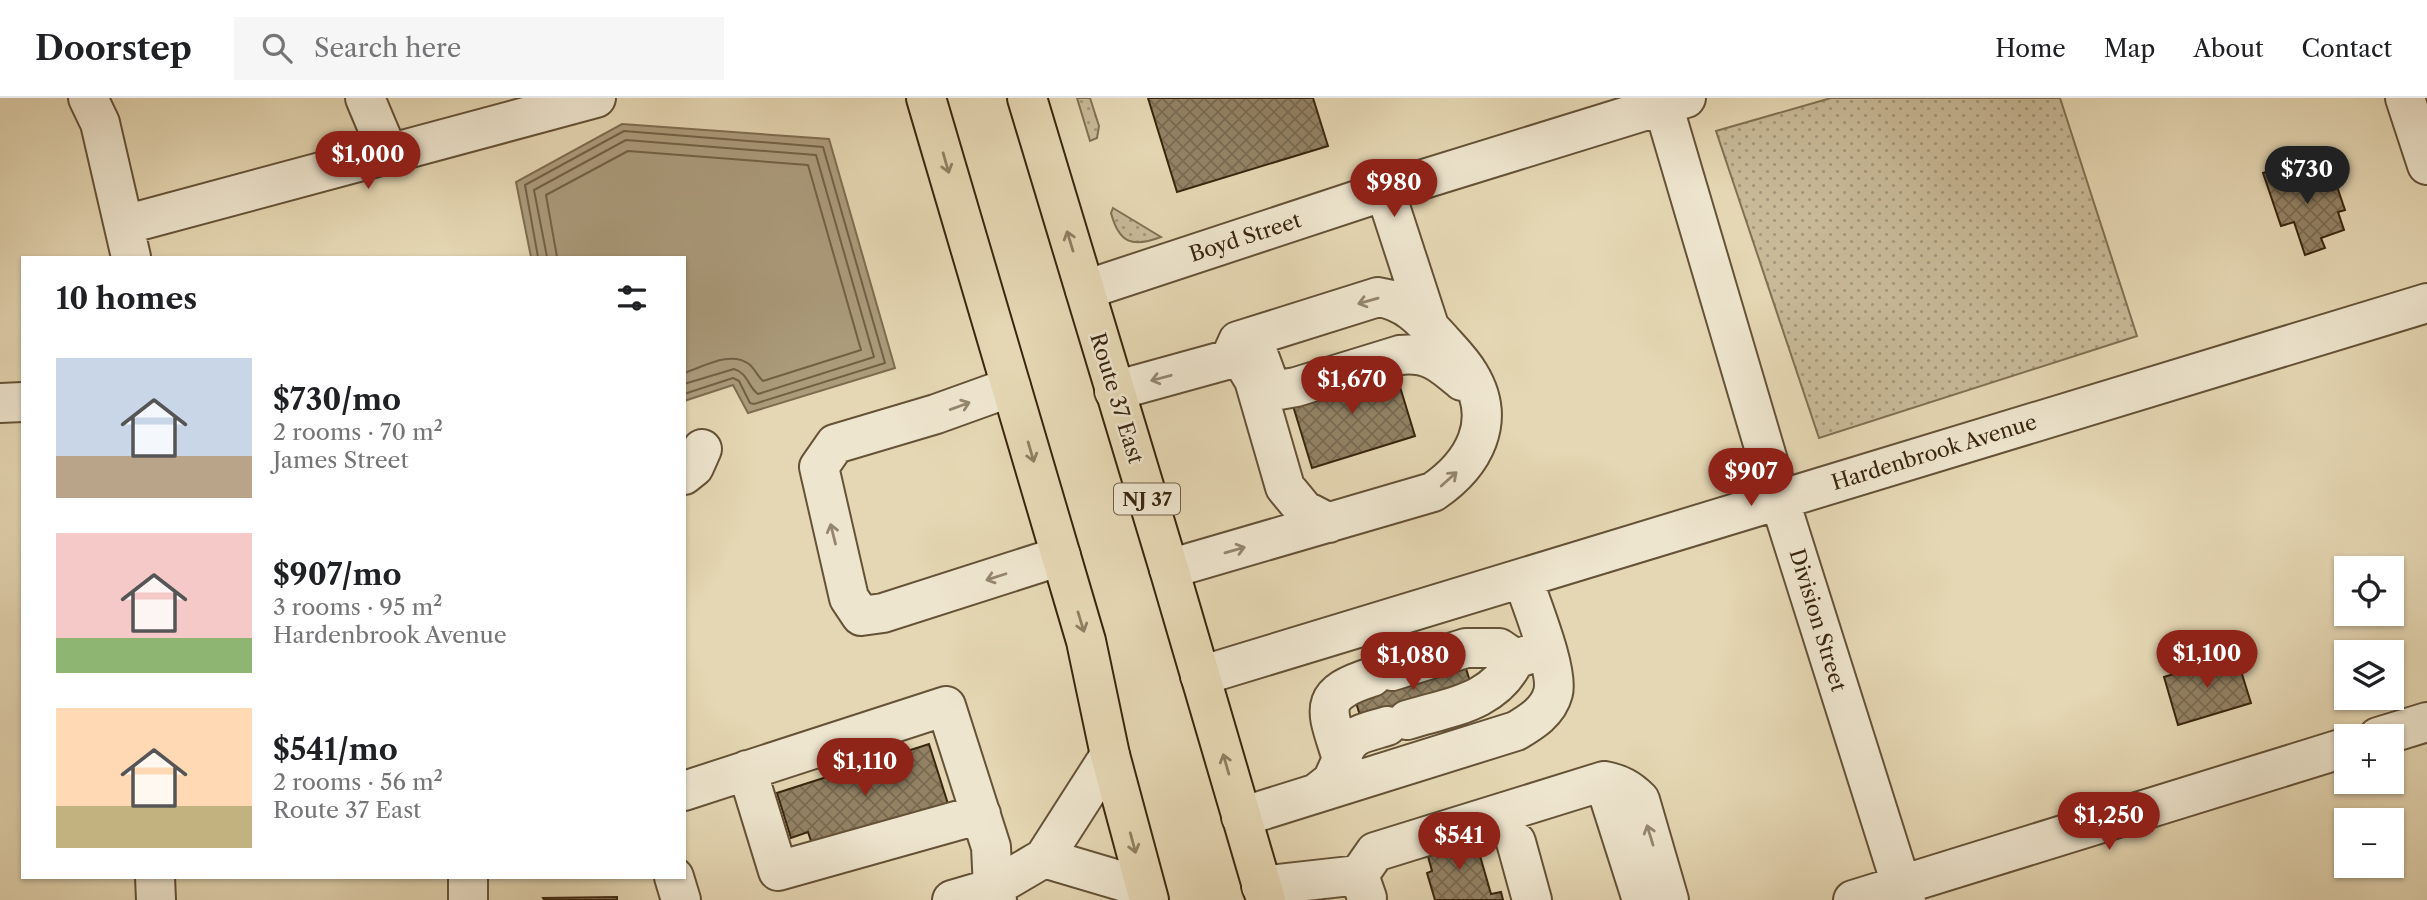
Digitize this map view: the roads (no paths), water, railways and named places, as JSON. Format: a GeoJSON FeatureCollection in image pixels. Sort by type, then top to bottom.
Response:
{"type":"FeatureCollection","features":[{"type":"Feature","properties":{"kind":"highway"},"geometry":{"type":"LineString","coordinates":[[926,98],[1086,641],[1110,755],[1147,894]]}},
{"type":"Feature","properties":{"kind":"highway","name":"Route 37 East"},"geometry":{"type":"LineString","coordinates":[[1027,98],[1264,893]]}},
{"type":"Feature","properties":{"kind":"street"},"geometry":{"type":"LineString","coordinates":[[88,98],[100,123],[127,241],[388,155],[597,98]]}},
{"type":"Feature","properties":{"kind":"street"},"geometry":{"type":"LineString","coordinates":[[365,98],[388,155]]}},
{"type":"Feature","properties":{"kind":"street"},"geometry":{"type":"LineString","coordinates":[[2405,98],[2427,165]]}},
{"type":"Feature","properties":{"kind":"street","name":"Boyd Street"},"geometry":{"type":"LineString","coordinates":[[1085,290],[1670,100]]}},
{"type":"Feature","properties":{"kind":"street","name":"Division Street"},"geometry":{"type":"LineString","coordinates":[[1670,100],[1779,498],[1903,892]]}},
{"type":"Feature","properties":{"kind":"street"},"geometry":{"type":"LineString","coordinates":[[1385,191],[1429,326]]}},
{"type":"Feature","properties":{"kind":"street"},"geometry":{"type":"LineString","coordinates":[[1169,569],[1433,492],[1451,481],[1474,449],[1480,433],[1483,411],[1478,394],[1464,367],[1429,326],[1408,307],[1392,299],[1378,298],[1238,341],[1230,359]]}},
{"type":"Feature","properties":{"kind":"street","name":"Hardenbrook Avenue"},"geometry":{"type":"LineString","coordinates":[[1200,676],[2427,303]]}},
{"type":"Feature","properties":{"kind":"street"},"geometry":{"type":"LineString","coordinates":[[1114,390],[1230,359],[1259,356],[1270,386],[1279,390],[1400,355],[1416,354],[1433,358],[1478,394]]}},
{"type":"Feature","properties":{"kind":"street"},"geometry":{"type":"LineString","coordinates":[[1230,359],[1243,362],[1254,380],[1285,487],[1304,510],[1329,523]]}},
{"type":"Feature","properties":{"kind":"street"},"geometry":{"type":"LineString","coordinates":[[1011,387],[936,414],[835,444],[819,467],[849,598],[862,616],[883,613],[1061,556]]}},
{"type":"Feature","properties":{"kind":"street"},"geometry":{"type":"LineString","coordinates":[[1279,390],[1274,405],[1285,487]]}},
{"type":"Feature","properties":{"kind":"street"},"geometry":{"type":"LineString","coordinates":[[0,403],[21,402]]}},
{"type":"Feature","properties":{"kind":"street"},"geometry":{"type":"LineString","coordinates":[[1523,579],[1530,654]]}},
{"type":"Feature","properties":{"kind":"street"},"geometry":{"type":"LineString","coordinates":[[1241,817],[1516,731],[1545,709],[1553,693],[1554,673],[1530,654],[1499,648],[1466,648],[1349,684],[1337,691],[1332,699],[1331,722],[1342,759]]}},
{"type":"Feature","properties":{"kind":"street"},"geometry":{"type":"LineString","coordinates":[[1318,792],[1332,781],[1342,759],[1344,747],[1350,739],[1481,697],[1530,654]]}},
{"type":"Feature","properties":{"kind":"street"},"geometry":{"type":"LineString","coordinates":[[686,790],[946,706],[991,847],[995,894]]}},
{"type":"Feature","properties":{"kind":"street"},"geometry":{"type":"LineString","coordinates":[[2404,729],[2427,722]]}},
{"type":"Feature","properties":{"kind":"street"},"geometry":{"type":"LineString","coordinates":[[1853,900],[1903,892],[2334,751]]}},
{"type":"Feature","properties":{"kind":"street"},"geometry":{"type":"LineString","coordinates":[[952,900],[995,894],[1044,858],[1110,755]]}},
{"type":"Feature","properties":{"kind":"street"},"geometry":{"type":"LineString","coordinates":[[747,770],[778,871],[981,814]]}},
{"type":"Feature","properties":{"kind":"street"},"geometry":{"type":"LineString","coordinates":[[1604,781],[1642,900]]}},
{"type":"Feature","properties":{"kind":"street"},"geometry":{"type":"LineString","coordinates":[[1264,893],[1364,887],[1375,852],[1604,781],[1618,783],[1630,789],[1640,800],[1669,900]]}},
{"type":"Feature","properties":{"kind":"street"},"geometry":{"type":"LineString","coordinates":[[1516,842],[1532,900]]}},
{"type":"Feature","properties":{"kind":"street"},"geometry":{"type":"LineString","coordinates":[[1044,858],[1147,894]]}},
{"type":"Feature","properties":{"kind":"street"},"geometry":{"type":"LineString","coordinates":[[155,879],[156,900]]}},
{"type":"Feature","properties":{"kind":"street"},"geometry":{"type":"LineString","coordinates":[[468,879],[468,900]]}},
{"type":"Feature","properties":{"kind":"street"},"geometry":{"type":"LineString","coordinates":[[675,879],[681,900]]}},
{"type":"Feature","properties":{"kind":"water"},"geometry":{"type":"Polygon","coordinates":[[[622,124],[829,139],[895,368],[748,413],[733,385],[686,400],[686,256],[531,256],[516,182],[622,124]]]}}]}
